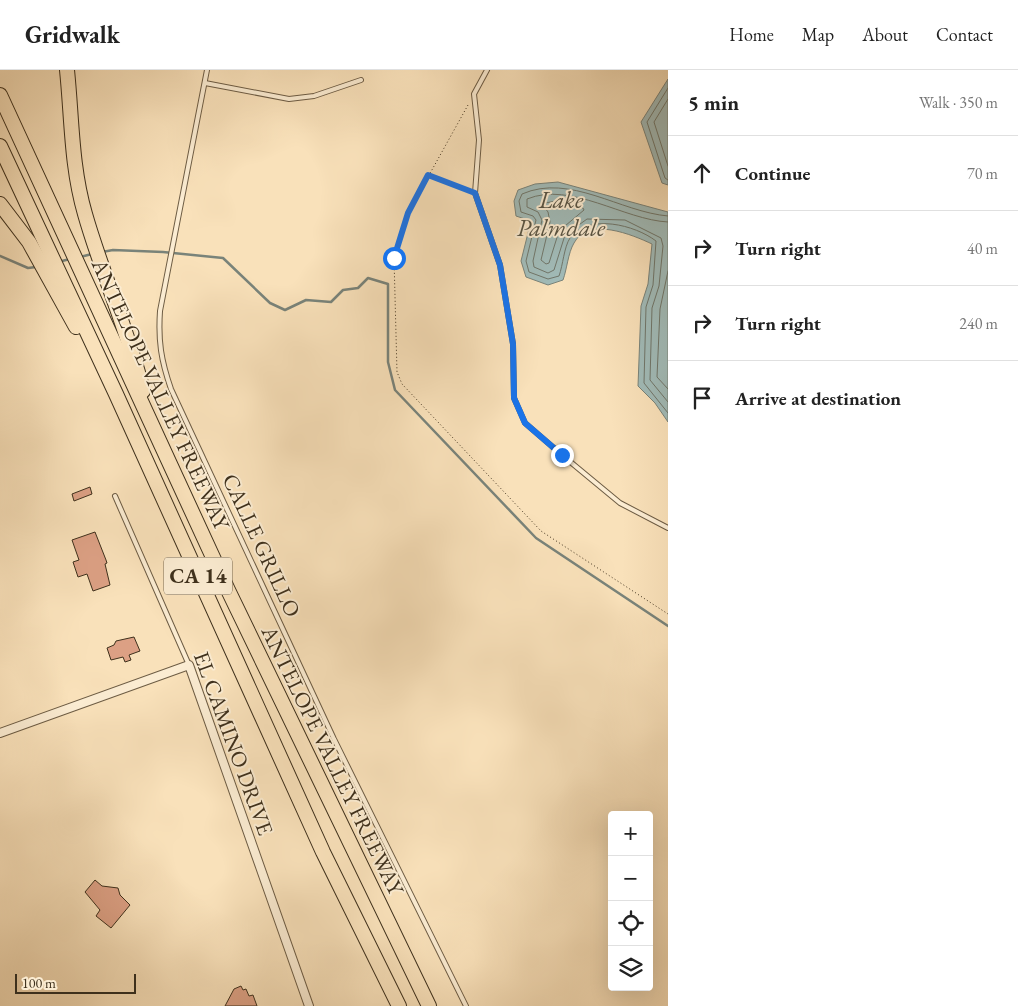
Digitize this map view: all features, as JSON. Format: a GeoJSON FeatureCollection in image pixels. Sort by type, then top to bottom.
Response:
{"type":"FeatureCollection","features":[{"type":"Feature","properties":{"kind":"highway"},"geometry":{"type":"LineString","coordinates":[[61,70],[68,96]]}},
{"type":"Feature","properties":{"kind":"highway"},"geometry":{"type":"LineString","coordinates":[[67,70],[71,146],[84,213],[133,351],[150,424]]}},
{"type":"Feature","properties":{"kind":"highway","name":"ANTELOPE VALLEY FREEWAY"},"geometry":{"type":"LineString","coordinates":[[0,95],[228,590],[429,1006]]}},
{"type":"Feature","properties":{"kind":"highway","name":"ANTELOPE VALLEY FREEWAY"},"geometry":{"type":"LineString","coordinates":[[0,146],[116,394],[323,852],[400,1006]]}},
{"type":"Feature","properties":{"kind":"highway"},"geometry":{"type":"LineString","coordinates":[[0,204],[29,242],[116,394]]}},
{"type":"Feature","properties":{"kind":"street"},"geometry":{"type":"LineString","coordinates":[[0,733],[189,665]]}},
{"type":"Feature","properties":{"kind":"street","name":"EL CAMINO DRIVE"},"geometry":{"type":"LineString","coordinates":[[189,665],[309,1006]]}},
{"type":"Feature","properties":{"kind":"lane","name":"CALLE GRILLO"},"geometry":{"type":"LineString","coordinates":[[207,70],[160,311],[158,341],[162,365],[171,389],[334,739],[466,1006]]}},
{"type":"Feature","properties":{"kind":"lane"},"geometry":{"type":"LineString","coordinates":[[487,70],[474,94],[479,140],[475,193],[500,265],[513,344],[514,398],[525,423],[620,503],[668,528]]}},
{"type":"Feature","properties":{"kind":"lane"},"geometry":{"type":"LineString","coordinates":[[205,83],[289,99],[314,96],[361,80]]}},
{"type":"Feature","properties":{"kind":"lane","name":"EL CAMINO DRIVE"},"geometry":{"type":"LineString","coordinates":[[115,496],[189,665]]}},
{"type":"Feature","properties":{"kind":"path"},"geometry":{"type":"LineString","coordinates":[[474,94],[408,213],[394,258],[397,372],[402,384],[541,531],[668,614]]}},
{"type":"Feature","properties":{"kind":"path"},"geometry":{"type":"LineString","coordinates":[[428,175],[475,193]]}},
{"type":"Feature","properties":{"kind":"water","name":"Lake Palmdale"},"geometry":{"type":"Polygon","coordinates":[[[668,79],[668,185],[662,183],[641,122],[668,79]]]}},
{"type":"Feature","properties":{"kind":"water","name":"Lake Palmdale"},"geometry":{"type":"Polygon","coordinates":[[[558,182],[668,212],[668,422],[655,403],[638,386],[641,306],[648,284],[652,244],[634,236],[611,230],[589,230],[574,243],[570,251],[563,280],[548,285],[526,277],[521,261],[531,221],[516,216],[514,201],[518,190],[535,184],[558,182]]]}},
{"type":"Feature","properties":{"kind":"building"},"geometry":{"type":"Polygon","coordinates":[[[90,487],[92,494],[74,501],[72,494],[90,487]]]}},
{"type":"Feature","properties":{"kind":"building"},"geometry":{"type":"Polygon","coordinates":[[[95,532],[107,563],[105,564],[110,585],[93,591],[87,574],[78,577],[73,562],[79,560],[72,540],[95,532]]]}},
{"type":"Feature","properties":{"kind":"building"},"geometry":{"type":"Polygon","coordinates":[[[134,637],[140,651],[129,655],[131,660],[125,662],[123,657],[111,660],[107,648],[114,645],[116,641],[134,637]]]}},
{"type":"Feature","properties":{"kind":"building"},"geometry":{"type":"Polygon","coordinates":[[[95,880],[102,886],[118,888],[120,895],[130,905],[111,928],[96,916],[100,910],[85,892],[95,880]]]}},
{"type":"Feature","properties":{"kind":"building"},"geometry":{"type":"Polygon","coordinates":[[[241,986],[243,990],[246,989],[249,996],[253,995],[257,1006],[225,1006],[234,989],[241,986]]]}},
{"type":"Feature","properties":{"kind":"waterway"},"geometry":{"type":"LineString","coordinates":[[102,252],[113,250],[163,252],[223,258],[270,303],[285,310],[306,300],[331,302],[343,290],[358,288],[368,278],[388,284],[388,362],[395,390],[536,538],[668,626]]}},
{"type":"Feature","properties":{"kind":"waterway"},"geometry":{"type":"LineString","coordinates":[[80,257],[92,254]]}},
{"type":"Feature","properties":{"kind":"waterway"},"geometry":{"type":"LineString","coordinates":[[0,256],[28,268],[36,267]]}},
{"type":"Feature","properties":{"kind":"waterway"},"geometry":{"type":"LineString","coordinates":[[58,262],[70,259]]}},
{"type":"Feature","properties":{"kind":"route"},"geometry":{"type":"LineString","coordinates":[[394,258],[408,213],[428,175],[475,193],[500,265],[513,344],[514,398],[525,423],[562,455]]}}]}
